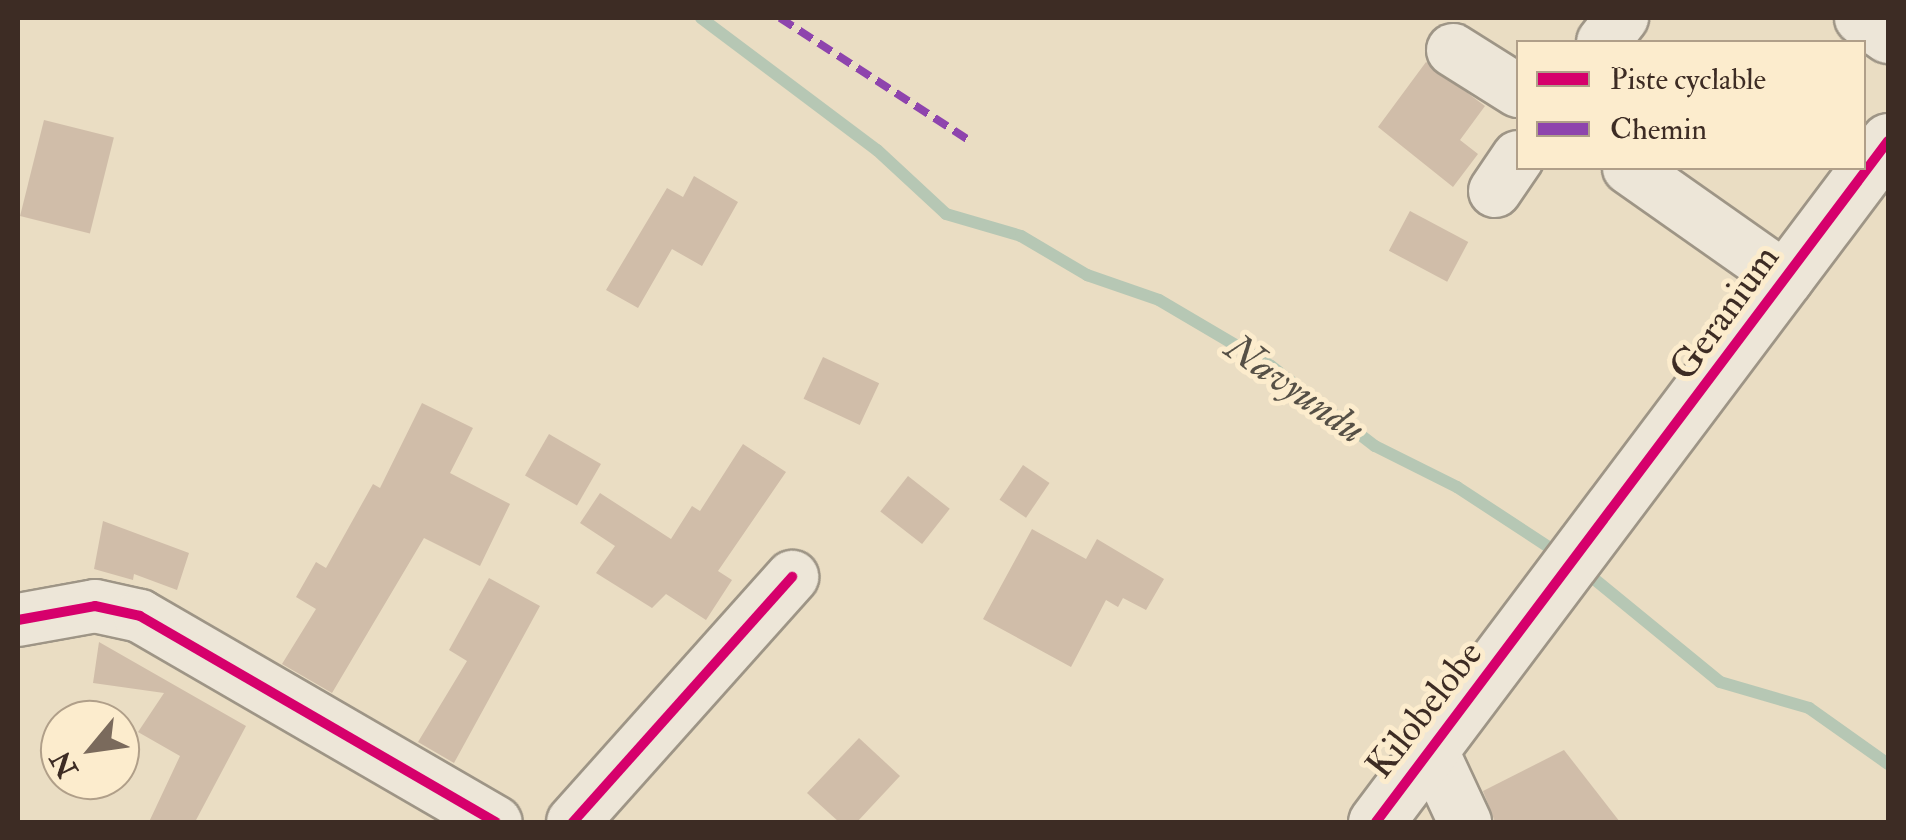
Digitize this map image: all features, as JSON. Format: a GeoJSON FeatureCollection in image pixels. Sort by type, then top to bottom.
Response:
{"type":"FeatureCollection","features":[{"type":"Feature","properties":{"kind":"street"},"geometry":{"type":"LineString","coordinates":[[1605,40],[1622,18]]}},
{"type":"Feature","properties":{"kind":"street"},"geometry":{"type":"LineString","coordinates":[[1860,18],[1888,38]]}},
{"type":"Feature","properties":{"kind":"street"},"geometry":{"type":"LineString","coordinates":[[1453,50],[1516,90]]}},
{"type":"Feature","properties":{"kind":"street","name":"Geranium"},"geometry":{"type":"LineString","coordinates":[[1522,635],[1888,141]]}},
{"type":"Feature","properties":{"kind":"street"},"geometry":{"type":"LineString","coordinates":[[1633,170],[1787,279]]}},
{"type":"Feature","properties":{"kind":"street"},"geometry":{"type":"LineString","coordinates":[[573,822],[792,577]]}},
{"type":"Feature","properties":{"kind":"street"},"geometry":{"type":"LineString","coordinates":[[18,620],[95,606],[140,616],[496,822]]}},
{"type":"Feature","properties":{"kind":"street","name":"Kilobelobe"},"geometry":{"type":"LineString","coordinates":[[1376,822],[1522,635]]}},
{"type":"Feature","properties":{"kind":"street"},"geometry":{"type":"LineString","coordinates":[[1430,749],[1465,822]]}},
{"type":"Feature","properties":{"kind":"building"},"geometry":{"type":"Polygon","coordinates":[[[1426,62],[1485,106],[1460,140],[1478,154],[1453,187],[1378,127],[1426,62]]]}},
{"type":"Feature","properties":{"kind":"building"},"geometry":{"type":"Polygon","coordinates":[[[44,120],[114,137],[90,233],[20,216],[44,120]]]}},
{"type":"Feature","properties":{"kind":"building"},"geometry":{"type":"Polygon","coordinates":[[[694,176],[738,202],[702,266],[672,249],[638,308],[606,290],[667,188],[683,197],[694,176]]]}},
{"type":"Feature","properties":{"kind":"building"},"geometry":{"type":"Polygon","coordinates":[[[1410,211],[1468,242],[1447,282],[1389,251],[1410,211]]]}},
{"type":"Feature","properties":{"kind":"building"},"geometry":{"type":"Polygon","coordinates":[[[823,357],[879,383],[860,425],[804,399],[823,357]]]}},
{"type":"Feature","properties":{"kind":"building"},"geometry":{"type":"Polygon","coordinates":[[[422,403],[473,428],[450,473],[510,504],[480,566],[424,538],[332,693],[282,664],[316,609],[296,597],[316,562],[326,568],[373,484],[380,488],[422,403]]]}},
{"type":"Feature","properties":{"kind":"building"},"geometry":{"type":"Polygon","coordinates":[[[549,434],[601,464],[577,506],[525,476],[549,434]]]}},
{"type":"Feature","properties":{"kind":"building"},"geometry":{"type":"Polygon","coordinates":[[[743,444],[786,472],[718,571],[732,580],[706,620],[666,594],[652,608],[596,573],[615,546],[580,523],[600,493],[671,539],[692,506],[700,511],[743,444]]]}},
{"type":"Feature","properties":{"kind":"building"},"geometry":{"type":"Polygon","coordinates":[[[1023,465],[1050,483],[1026,518],[1000,500],[1023,465]]]}},
{"type":"Feature","properties":{"kind":"building"},"geometry":{"type":"Polygon","coordinates":[[[908,476],[950,509],[922,544],[880,511],[908,476]]]}},
{"type":"Feature","properties":{"kind":"building"},"geometry":{"type":"Polygon","coordinates":[[[103,521],[189,553],[177,590],[134,574],[133,580],[94,569],[103,521]]]}},
{"type":"Feature","properties":{"kind":"building"},"geometry":{"type":"Polygon","coordinates":[[[1032,529],[1086,559],[1097,539],[1164,579],[1146,610],[1123,598],[1118,607],[1106,600],[1071,667],[983,619],[1032,529]]]}},
{"type":"Feature","properties":{"kind":"building"},"geometry":{"type":"Polygon","coordinates":[[[489,578],[540,606],[454,763],[418,742],[467,661],[449,650],[489,578]]]}},
{"type":"Feature","properties":{"kind":"building"},"geometry":{"type":"Polygon","coordinates":[[[99,642],[246,726],[195,822],[149,822],[180,756],[140,733],[164,693],[93,683],[99,642]]]}},
{"type":"Feature","properties":{"kind":"building"},"geometry":{"type":"Polygon","coordinates":[[[859,738],[900,776],[857,822],[839,822],[807,793],[859,738]]]}},
{"type":"Feature","properties":{"kind":"building"},"geometry":{"type":"Polygon","coordinates":[[[1564,750],[1620,822],[1495,822],[1483,791],[1564,750]]]}},
{"type":"Feature","properties":{"kind":"waterway","name":"Navyundu"},"geometry":{"type":"LineString","coordinates":[[701,18],[877,150],[946,214],[1021,236],[1087,275],[1159,300],[1271,366],[1375,446],[1457,487],[1561,555]]}},
{"type":"Feature","properties":{"kind":"waterway","name":"Navyundu"},"geometry":{"type":"LineString","coordinates":[[1582,569],[1720,682],[1809,708],[1888,764]]}},
{"type":"Feature","properties":{"kind":"marked path"},"geometry":{"type":"LineString","coordinates":[[780,18],[972,142]]}},
{"type":"Feature","properties":{"kind":"cycle path"},"geometry":{"type":"LineString","coordinates":[[1376,822],[1888,141]]}},
{"type":"Feature","properties":{"kind":"cycle path"},"geometry":{"type":"LineString","coordinates":[[573,822],[792,577]]}},
{"type":"Feature","properties":{"kind":"cycle path"},"geometry":{"type":"LineString","coordinates":[[18,620],[95,606],[140,616],[496,822]]}}]}
